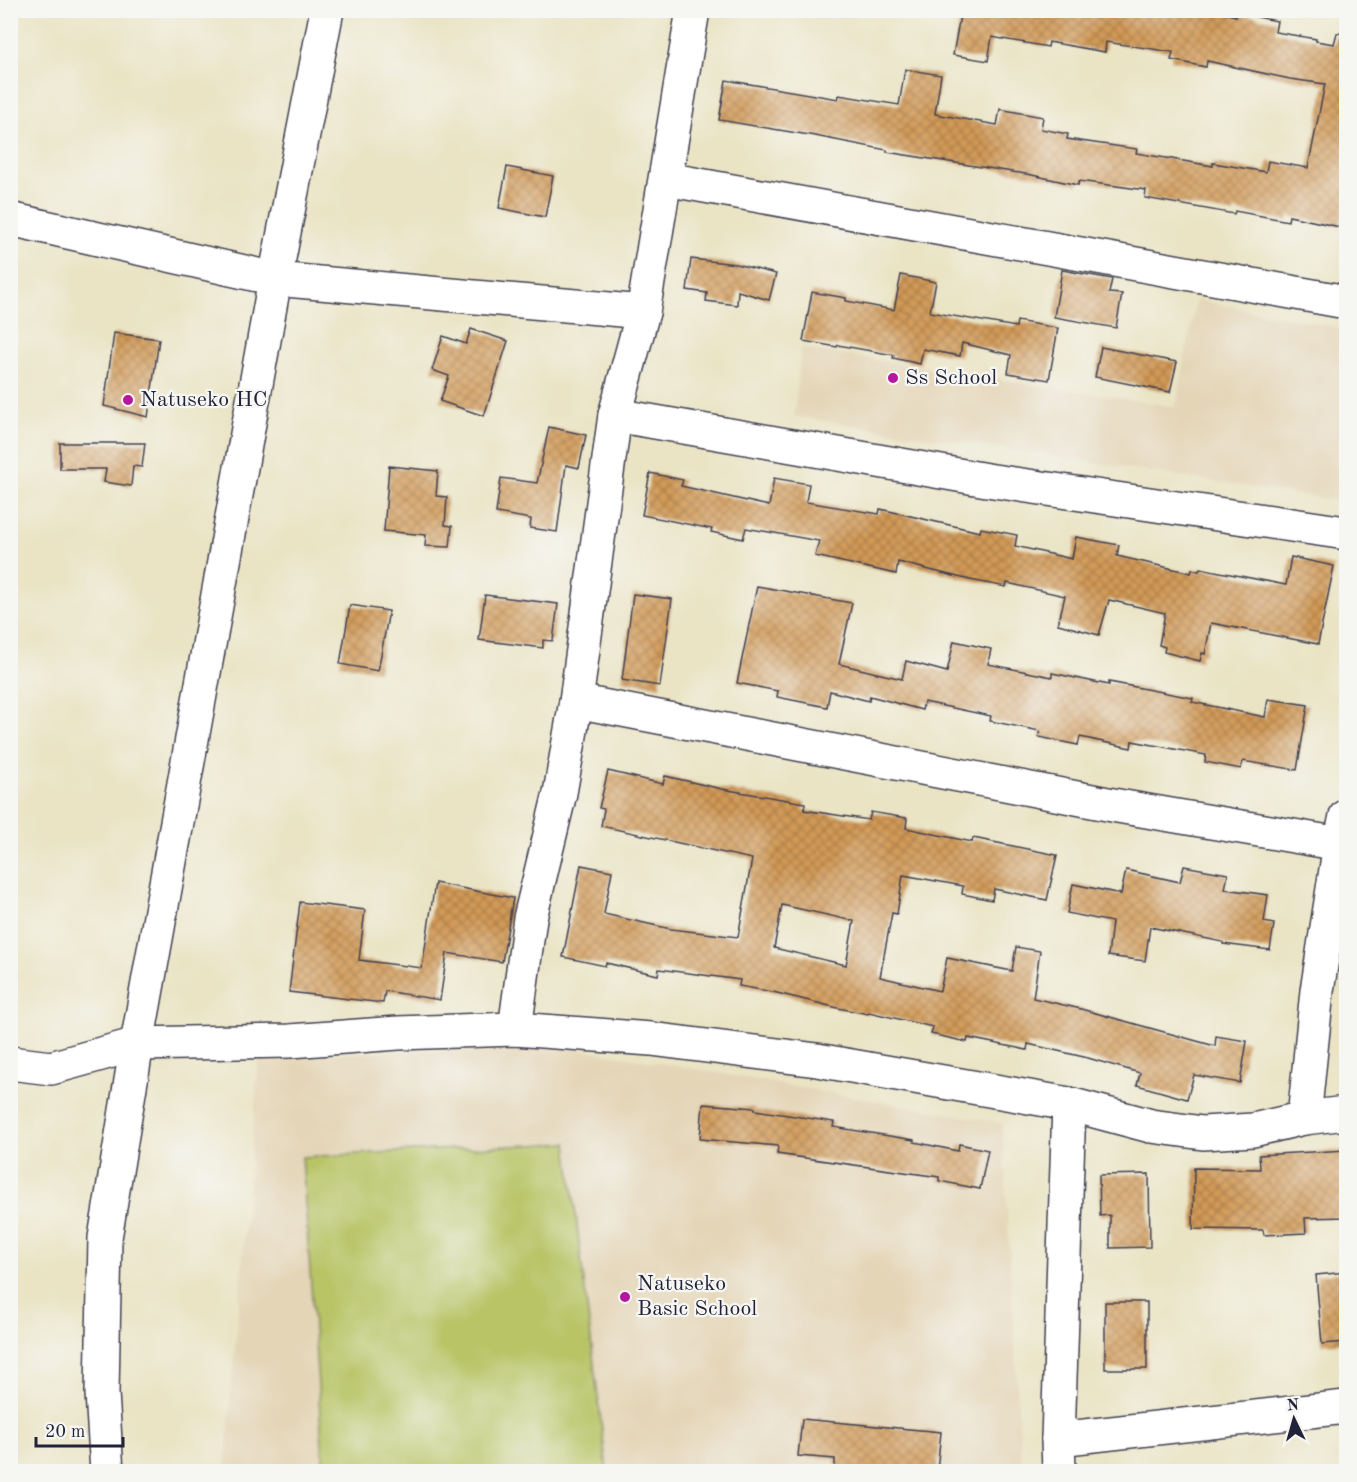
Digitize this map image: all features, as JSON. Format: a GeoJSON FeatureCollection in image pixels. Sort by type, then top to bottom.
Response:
{"type":"FeatureCollection","features":[{"type":"Feature","properties":{"kind":"street"},"geometry":{"type":"LineString","coordinates":[[106,1472],[102,1394],[105,1238],[137,1044],[275,279],[327,10]]}},
{"type":"Feature","properties":{"kind":"street"},"geometry":{"type":"LineString","coordinates":[[515,1029],[530,918],[560,794],[576,701],[615,415],[643,312],[693,10]]}},
{"type":"Feature","properties":{"kind":"street"},"geometry":{"type":"LineString","coordinates":[[666,179],[1347,302]]}},
{"type":"Feature","properties":{"kind":"street"},"geometry":{"type":"LineString","coordinates":[[10,219],[275,279],[643,312]]}},
{"type":"Feature","properties":{"kind":"street"},"geometry":{"type":"LineString","coordinates":[[615,415],[987,480],[1347,533]]}},
{"type":"Feature","properties":{"kind":"street"},"geometry":{"type":"LineString","coordinates":[[576,701],[1073,798],[1343,830],[1317,992],[1304,1118]]}},
{"type":"Feature","properties":{"kind":"street"},"geometry":{"type":"LineString","coordinates":[[10,1063],[51,1068],[137,1044],[290,1041],[398,1033],[515,1029],[651,1039],[817,1060],[1069,1104],[1151,1126],[1203,1133],[1252,1130],[1304,1118],[1347,1113]]}},
{"type":"Feature","properties":{"kind":"street"},"geometry":{"type":"LineString","coordinates":[[1059,1472],[1058,1439],[1069,1104]]}},
{"type":"Feature","properties":{"kind":"street"},"geometry":{"type":"LineString","coordinates":[[1058,1439],[1347,1407]]}},
{"type":"Feature","properties":{"kind":"shaded area","name":"Ss School"},"geometry":{"type":"Polygon","coordinates":[[[1196,300],[1346,329],[1346,502],[794,416],[801,348],[1176,407],[1196,300]]]}},
{"type":"Feature","properties":{"kind":"shaded area","name":"Natuseko Basic School"},"geometry":{"type":"Polygon","coordinates":[[[563,1046],[1002,1123],[1022,1471],[225,1472],[259,1056],[563,1046]]]}},
{"type":"Feature","properties":{"kind":"green space"},"geometry":{"type":"Polygon","coordinates":[[[567,1143],[607,1471],[324,1471],[302,1157],[567,1143]]]}},
{"type":"Feature","properties":{"kind":"building"},"geometry":{"type":"Polygon","coordinates":[[[961,10],[1211,10],[1236,16],[1237,13],[1277,21],[1275,32],[1316,39],[1316,41],[1334,44],[1337,33],[1347,34],[1347,195],[1340,227],[1289,216],[1288,221],[1235,211],[1234,214],[1145,198],[1146,190],[1079,181],[1078,185],[719,120],[726,80],[838,99],[839,95],[899,105],[905,69],[941,75],[935,114],[997,125],[1000,109],[1043,117],[1041,129],[1068,134],[1067,139],[1137,149],[1136,153],[1266,172],[1268,161],[1308,168],[1325,84],[1207,61],[1206,67],[1171,60],[1173,52],[1106,42],[1105,52],[1049,42],[1048,47],[992,37],[988,61],[953,55],[961,10]]]}},
{"type":"Feature","properties":{"kind":"building"},"geometry":{"type":"Polygon","coordinates":[[[507,167],[553,176],[545,217],[499,208],[507,167]]]}},
{"type":"Feature","properties":{"kind":"building"},"geometry":{"type":"Polygon","coordinates":[[[691,259],[736,264],[776,274],[769,300],[738,291],[737,305],[706,301],[707,293],[687,290],[691,259]]]}},
{"type":"Feature","properties":{"kind":"building"},"geometry":{"type":"Polygon","coordinates":[[[1062,270],[1112,279],[1109,293],[1122,294],[1116,328],[1054,317],[1062,270]]]}},
{"type":"Feature","properties":{"kind":"building"},"geometry":{"type":"Polygon","coordinates":[[[901,275],[936,282],[930,312],[1016,327],[1017,321],[1058,328],[1049,380],[1008,373],[1011,355],[962,343],[960,356],[923,349],[920,364],[893,358],[894,355],[803,341],[812,292],[894,310],[901,275]]]}},
{"type":"Feature","properties":{"kind":"building"},"geometry":{"type":"Polygon","coordinates":[[[471,329],[508,341],[484,416],[440,401],[449,376],[432,370],[443,336],[466,344],[471,329]]]}},
{"type":"Feature","properties":{"kind":"building"},"geometry":{"type":"Polygon","coordinates":[[[114,333],[159,339],[148,417],[104,406],[114,333]]]}},
{"type":"Feature","properties":{"kind":"building"},"geometry":{"type":"Polygon","coordinates":[[[1101,347],[1177,362],[1170,392],[1095,377],[1101,347]]]}},
{"type":"Feature","properties":{"kind":"building"},"geometry":{"type":"Polygon","coordinates":[[[549,427],[586,435],[579,468],[566,465],[557,532],[530,528],[531,519],[496,513],[501,478],[537,483],[549,427]]]}},
{"type":"Feature","properties":{"kind":"building"},"geometry":{"type":"Polygon","coordinates":[[[60,443],[145,443],[142,467],[133,466],[131,486],[104,482],[106,469],[60,469],[60,443]]]}},
{"type":"Feature","properties":{"kind":"building"},"geometry":{"type":"Polygon","coordinates":[[[389,466],[438,471],[436,496],[447,497],[445,525],[452,526],[450,547],[425,546],[426,535],[384,531],[389,466]]]}},
{"type":"Feature","properties":{"kind":"building"},"geometry":{"type":"Polygon","coordinates":[[[650,473],[683,480],[681,486],[769,506],[774,478],[809,484],[806,502],[879,514],[880,509],[980,532],[981,528],[1017,535],[1015,546],[1072,559],[1076,537],[1119,545],[1117,556],[1191,573],[1192,569],[1199,571],[1200,568],[1286,585],[1291,557],[1334,566],[1318,644],[1211,623],[1205,654],[1202,653],[1200,661],[1164,652],[1165,647],[1159,645],[1165,613],[1109,600],[1099,635],[1058,624],[1065,596],[1007,583],[1006,587],[970,580],[898,562],[896,574],[815,556],[819,541],[746,528],[743,539],[711,532],[712,529],[642,515],[650,473]]]}},
{"type":"Feature","properties":{"kind":"building"},"geometry":{"type":"Polygon","coordinates":[[[757,586],[852,603],[839,664],[902,679],[906,661],[947,672],[954,641],[991,649],[988,664],[1052,677],[1052,673],[1109,685],[1109,682],[1193,698],[1192,702],[1265,717],[1268,699],[1308,705],[1297,770],[1243,761],[1241,769],[1205,762],[1206,755],[1132,741],[1131,748],[1080,737],[1078,745],[1039,737],[1040,731],[990,721],[991,716],[924,702],[922,710],[870,696],[869,701],[830,691],[827,707],[777,697],[778,691],[737,683],[757,586]]]}},
{"type":"Feature","properties":{"kind":"building"},"geometry":{"type":"Polygon","coordinates":[[[633,594],[672,599],[660,686],[622,680],[633,594]]]}},
{"type":"Feature","properties":{"kind":"building"},"geometry":{"type":"Polygon","coordinates":[[[485,595],[558,604],[553,641],[543,640],[543,648],[479,640],[485,595]]]}},
{"type":"Feature","properties":{"kind":"building"},"geometry":{"type":"Polygon","coordinates":[[[350,605],[389,611],[378,671],[340,664],[350,605]]]}},
{"type":"Feature","properties":{"kind":"building"},"geometry":{"type":"Polygon","coordinates":[[[608,771],[663,784],[665,776],[722,789],[805,803],[804,810],[869,820],[871,812],[907,818],[906,828],[972,842],[973,838],[1057,855],[1047,900],[994,889],[992,900],[962,894],[963,886],[903,875],[897,914],[892,913],[880,977],[940,991],[947,958],[1012,971],[1016,947],[1040,951],[1033,998],[1215,1046],[1216,1036],[1247,1041],[1240,1083],[1194,1075],[1187,1099],[1137,1085],[1140,1073],[1028,1044],[1027,1050],[968,1038],[967,1042],[931,1034],[933,1027],[739,986],[740,980],[659,969],[658,975],[606,963],[605,966],[563,957],[581,865],[612,871],[604,914],[671,929],[738,937],[752,859],[601,826],[604,809],[599,808],[608,771]],[[782,905],[774,948],[846,965],[854,921],[782,905]]]}},
{"type":"Feature","properties":{"kind":"building"},"geometry":{"type":"Polygon","coordinates":[[[1184,866],[1228,874],[1225,889],[1268,895],[1264,922],[1274,924],[1270,950],[1223,944],[1223,942],[1150,927],[1145,961],[1108,956],[1112,922],[1067,913],[1073,884],[1121,894],[1126,870],[1180,882],[1184,866]]]}},
{"type":"Feature","properties":{"kind":"building"},"geometry":{"type":"Polygon","coordinates":[[[435,883],[513,898],[502,962],[447,953],[440,1000],[385,991],[383,1003],[289,992],[300,902],[365,910],[359,960],[422,968],[435,883]]]}},
{"type":"Feature","properties":{"kind":"building"},"geometry":{"type":"Polygon","coordinates":[[[703,1104],[755,1108],[755,1110],[834,1122],[833,1127],[914,1140],[914,1142],[958,1151],[959,1144],[988,1150],[980,1189],[939,1181],[939,1177],[777,1154],[778,1146],[700,1139],[703,1104]]]}},
{"type":"Feature","properties":{"kind":"building"},"geometry":{"type":"Polygon","coordinates":[[[1347,1150],[1347,1217],[1305,1218],[1306,1233],[1264,1235],[1263,1230],[1193,1229],[1194,1168],[1260,1169],[1259,1155],[1347,1150]]]}},
{"type":"Feature","properties":{"kind":"building"},"geometry":{"type":"Polygon","coordinates":[[[1149,1174],[1150,1247],[1110,1248],[1110,1215],[1100,1216],[1099,1175],[1149,1174]]]}},
{"type":"Feature","properties":{"kind":"building"},"geometry":{"type":"Polygon","coordinates":[[[1347,1272],[1347,1342],[1322,1344],[1316,1275],[1347,1272]]]}},
{"type":"Feature","properties":{"kind":"building"},"geometry":{"type":"Polygon","coordinates":[[[1105,1302],[1147,1302],[1147,1369],[1105,1369],[1105,1302]]]}},
{"type":"Feature","properties":{"kind":"building"},"geometry":{"type":"Polygon","coordinates":[[[802,1419],[941,1432],[937,1471],[905,1468],[905,1472],[835,1469],[835,1459],[798,1456],[802,1419]]]}},
{"type":"Feature","properties":{"kind":"place","name":"Ss School"},"geometry":{"type":"Point","coordinates":[893,378]}},
{"type":"Feature","properties":{"kind":"place","name":"Natuseko HC"},"geometry":{"type":"Point","coordinates":[128,400]}},
{"type":"Feature","properties":{"kind":"place","name":"Natuseko Basic School"},"geometry":{"type":"Point","coordinates":[625,1297]}}]}
